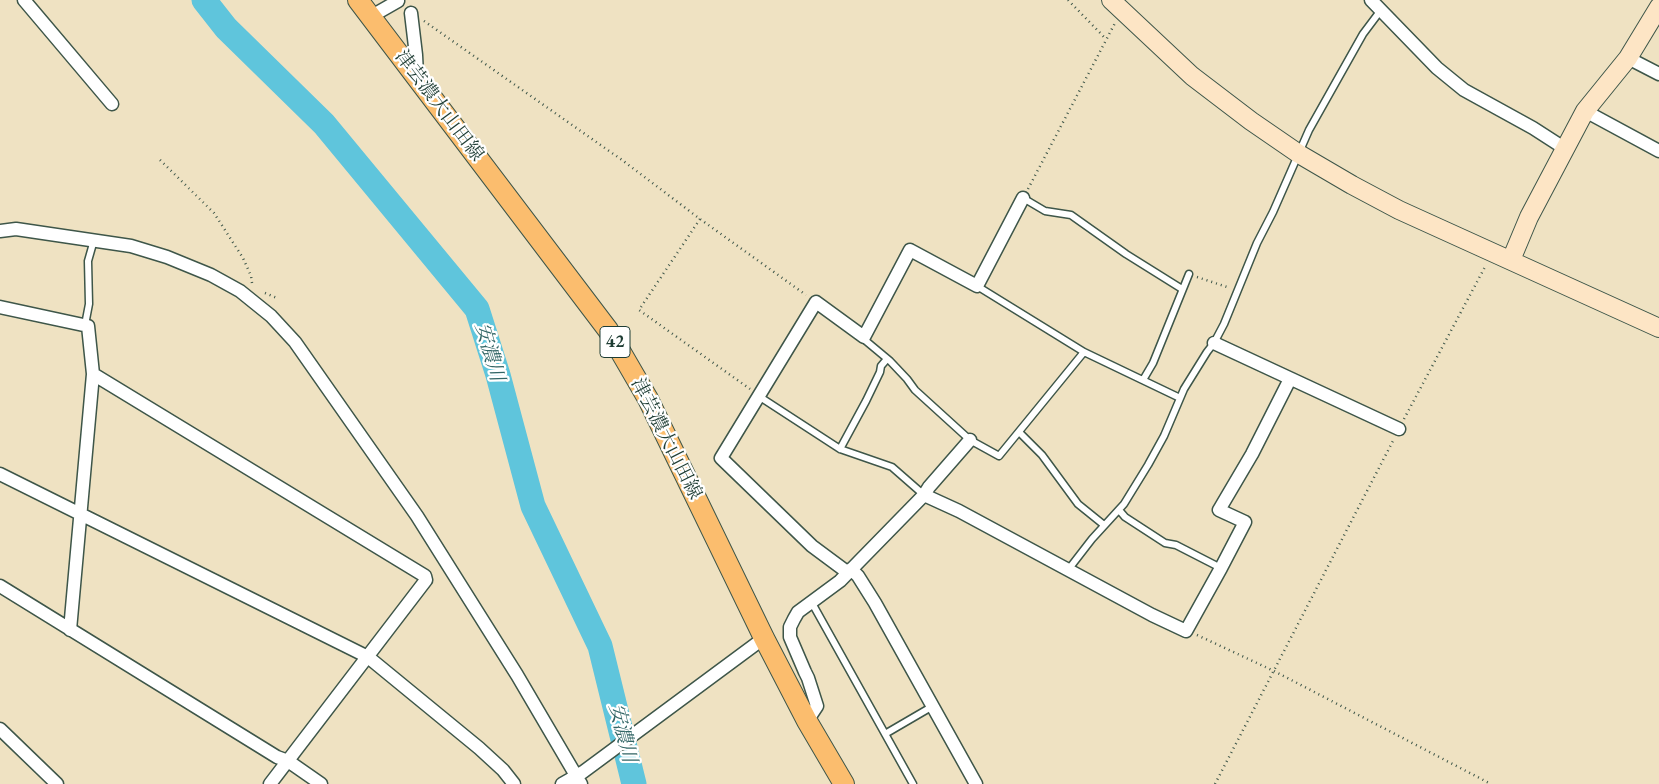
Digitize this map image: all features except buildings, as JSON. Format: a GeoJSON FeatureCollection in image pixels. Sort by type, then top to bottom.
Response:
{"type":"FeatureCollection","features":[{"type":"Feature","properties":{"kind":"main road","name":"津芸濃大山田線"},"geometry":{"type":"LineString","coordinates":[[358,0],[608,330],[648,399],[760,642],[844,784]]}},
{"type":"Feature","properties":{"kind":"street"},"geometry":{"type":"LineString","coordinates":[[24,0],[112,104]]}},
{"type":"Feature","properties":{"kind":"street"},"geometry":{"type":"LineString","coordinates":[[370,17],[398,1]]}},
{"type":"Feature","properties":{"kind":"street"},"geometry":{"type":"LineString","coordinates":[[1377,4],[1437,68],[1464,90],[1533,128],[1564,148]]}},
{"type":"Feature","properties":{"kind":"street"},"geometry":{"type":"LineString","coordinates":[[1120,6],[1192,76],[1251,121],[1299,154],[1399,210],[1659,328]]}},
{"type":"Feature","properties":{"kind":"street"},"geometry":{"type":"LineString","coordinates":[[1511,260],[1529,217],[1585,111],[1628,58],[1659,7]]}},
{"type":"Feature","properties":{"kind":"street"},"geometry":{"type":"LineString","coordinates":[[410,13],[416,55],[416,76]]}},
{"type":"Feature","properties":{"kind":"street"},"geometry":{"type":"LineString","coordinates":[[1628,58],[1659,74]]}},
{"type":"Feature","properties":{"kind":"street"},"geometry":{"type":"LineString","coordinates":[[1585,111],[1659,151]]}},
{"type":"Feature","properties":{"kind":"street"},"geometry":{"type":"LineString","coordinates":[[976,784],[875,602],[858,576],[812,546],[722,458],[816,302],[864,337],[910,250],[977,286],[1023,198]]}},
{"type":"Feature","properties":{"kind":"street"},"geometry":{"type":"LineString","coordinates":[[0,231],[16,229],[94,240],[131,246],[167,257],[211,275],[252,299],[284,328],[417,516],[580,778]]}},
{"type":"Feature","properties":{"kind":"street"},"geometry":{"type":"LineString","coordinates":[[0,307],[88,326],[93,374],[70,630]]}},
{"type":"Feature","properties":{"kind":"street"},"geometry":{"type":"LineString","coordinates":[[1214,344],[1399,429]]}},
{"type":"Feature","properties":{"kind":"street"},"geometry":{"type":"LineString","coordinates":[[93,374],[425,576],[426,580],[270,784]]}},
{"type":"Feature","properties":{"kind":"street"},"geometry":{"type":"LineString","coordinates":[[924,495],[1186,631],[1245,522],[1219,510],[1252,454],[1290,379]]}},
{"type":"Feature","properties":{"kind":"street"},"geometry":{"type":"LineString","coordinates":[[807,721],[817,706],[808,678],[790,637],[790,627],[798,612],[849,571],[924,495],[970,440]]}},
{"type":"Feature","properties":{"kind":"street"},"geometry":{"type":"LineString","coordinates":[[0,474],[368,657],[479,748],[503,770],[514,784]]}},
{"type":"Feature","properties":{"kind":"street"},"geometry":{"type":"LineString","coordinates":[[0,586],[277,758],[288,761],[321,784]]}},
{"type":"Feature","properties":{"kind":"street"},"geometry":{"type":"LineString","coordinates":[[562,784],[580,778],[760,642]]}},
{"type":"Feature","properties":{"kind":"street"},"geometry":{"type":"LineString","coordinates":[[0,729],[57,784]]}},
{"type":"Feature","properties":{"kind":"lane"},"geometry":{"type":"LineString","coordinates":[[1068,570],[1124,504],[1164,436],[1180,398],[1207,352],[1214,344],[1224,324],[1257,242],[1274,212],[1309,130],[1363,34],[1377,4]]}},
{"type":"Feature","properties":{"kind":"lane"},"geometry":{"type":"LineString","coordinates":[[1023,198],[1045,211],[1071,215],[1126,254],[1182,289]]}},
{"type":"Feature","properties":{"kind":"lane"},"geometry":{"type":"LineString","coordinates":[[85,325],[89,304],[88,261],[94,240]]}},
{"type":"Feature","properties":{"kind":"lane"},"geometry":{"type":"LineString","coordinates":[[1143,380],[1153,363],[1188,274]]}},
{"type":"Feature","properties":{"kind":"lane"},"geometry":{"type":"LineString","coordinates":[[977,286],[1084,352],[1180,398]]}},
{"type":"Feature","properties":{"kind":"lane"},"geometry":{"type":"LineString","coordinates":[[864,337],[866,341],[908,379],[915,390],[970,440],[999,456],[1084,352]]}},
{"type":"Feature","properties":{"kind":"lane"},"geometry":{"type":"LineString","coordinates":[[840,449],[866,401],[881,366],[887,359]]}},
{"type":"Feature","properties":{"kind":"lane"},"geometry":{"type":"LineString","coordinates":[[760,397],[840,449],[892,466],[924,495]]}},
{"type":"Feature","properties":{"kind":"lane"},"geometry":{"type":"LineString","coordinates":[[1019,432],[1042,455],[1078,504],[1104,526]]}},
{"type":"Feature","properties":{"kind":"lane"},"geometry":{"type":"LineString","coordinates":[[1119,510],[1125,517],[1165,543],[1176,545],[1215,565],[1220,570]]}},
{"type":"Feature","properties":{"kind":"lane"},"geometry":{"type":"LineString","coordinates":[[812,602],[913,784]]}},
{"type":"Feature","properties":{"kind":"lane"},"geometry":{"type":"LineString","coordinates":[[885,734],[933,706]]}},
{"type":"Feature","properties":{"kind":"path"},"geometry":{"type":"LineString","coordinates":[[1023,198],[1106,39],[1068,0]]}},
{"type":"Feature","properties":{"kind":"path"},"geometry":{"type":"LineString","coordinates":[[410,13],[430,25],[622,160],[700,219],[816,302]]}},
{"type":"Feature","properties":{"kind":"path"},"geometry":{"type":"LineString","coordinates":[[160,160],[198,196],[222,224],[243,258],[251,276],[252,290]]}},
{"type":"Feature","properties":{"kind":"path"},"geometry":{"type":"LineString","coordinates":[[700,219],[639,310],[760,397]]}},
{"type":"Feature","properties":{"kind":"path"},"geometry":{"type":"LineString","coordinates":[[1215,784],[1493,252]]}},
{"type":"Feature","properties":{"kind":"path"},"geometry":{"type":"LineString","coordinates":[[1188,274],[1238,291]]}},
{"type":"Feature","properties":{"kind":"path"},"geometry":{"type":"LineString","coordinates":[[1186,631],[1274,671],[1491,784]]}},
{"type":"Feature","properties":{"kind":"waterway","name":"安濃川"},"geometry":{"type":"LineString","coordinates":[[204,0],[226,28],[324,124],[477,309],[498,375],[533,506],[600,646],[634,784]]}}]}
